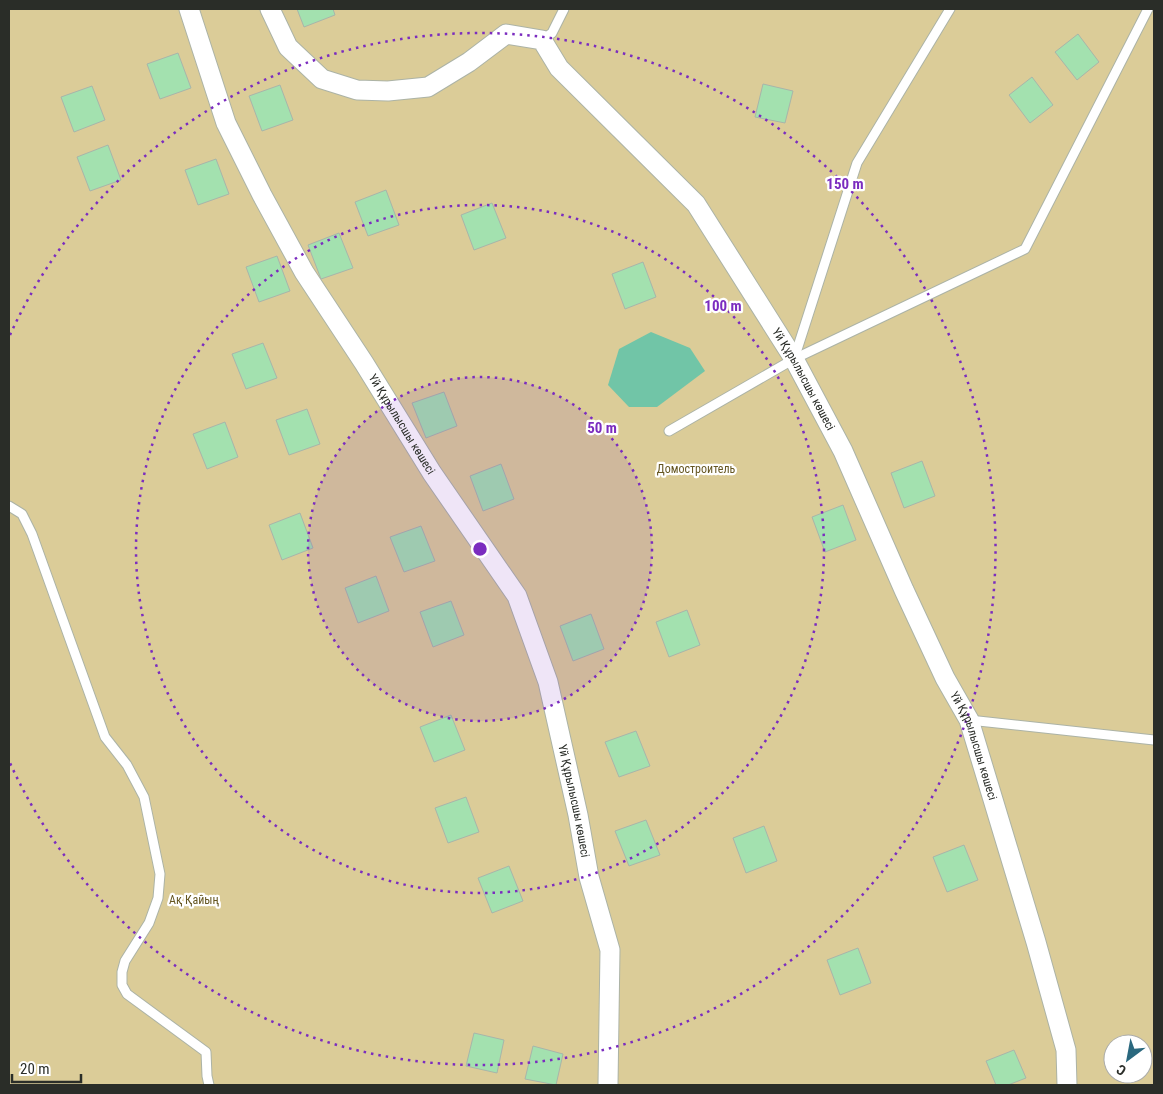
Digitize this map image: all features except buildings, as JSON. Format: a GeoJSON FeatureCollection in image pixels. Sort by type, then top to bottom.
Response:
{"type":"FeatureCollection","features":[{"type":"Feature","properties":{"kind":"street","name":"Үй Құрылысшы көшесі"},"geometry":{"type":"LineString","coordinates":[[189,9],[226,123],[304,272],[364,363],[432,473],[517,596],[548,682],[578,815],[589,877],[610,950],[608,1085]]}},
{"type":"Feature","properties":{"kind":"street"},"geometry":{"type":"LineString","coordinates":[[270,9],[288,47],[322,79],[357,90],[388,91],[428,87],[469,62],[506,34],[542,40]]}},
{"type":"Feature","properties":{"kind":"street","name":"Үй Құрылысшы көшесі"},"geometry":{"type":"LineString","coordinates":[[542,40],[559,68],[696,204],[794,359],[844,451],[900,581],[941,669],[969,720],[1066,1050],[1067,1085]]}},
{"type":"Feature","properties":{"kind":"lane"},"geometry":{"type":"LineString","coordinates":[[542,40],[552,33],[564,9]]}},
{"type":"Feature","properties":{"kind":"lane"},"geometry":{"type":"LineString","coordinates":[[794,359],[857,163],[950,9]]}},
{"type":"Feature","properties":{"kind":"lane"},"geometry":{"type":"LineString","coordinates":[[669,431],[794,359],[1025,249],[1148,9]]}},
{"type":"Feature","properties":{"kind":"lane"},"geometry":{"type":"LineString","coordinates":[[9,506],[22,514],[32,534],[105,737],[127,764],[144,798],[160,874],[158,898],[149,923],[126,961],[122,972],[122,985],[127,994],[206,1052],[209,1085]]}},
{"type":"Feature","properties":{"kind":"lane"},"geometry":{"type":"LineString","coordinates":[[969,720],[1154,740]]}},
{"type":"Feature","properties":{"kind":"green space","name":"Домостроитель"},"geometry":{"type":"Polygon","coordinates":[[[9,9],[1154,9],[1154,1085],[9,1085],[9,9]]]}},
{"type":"Feature","properties":{"kind":"shaded area"},"geometry":{"type":"Polygon","coordinates":[[[651,332],[690,348],[705,371],[657,407],[629,407],[608,385],[619,349],[651,332]]]}},
{"type":"Feature","properties":{"kind":"park label","name":"Ақ Қайың"},"geometry":{"type":"Point","coordinates":[194,900]}}]}
